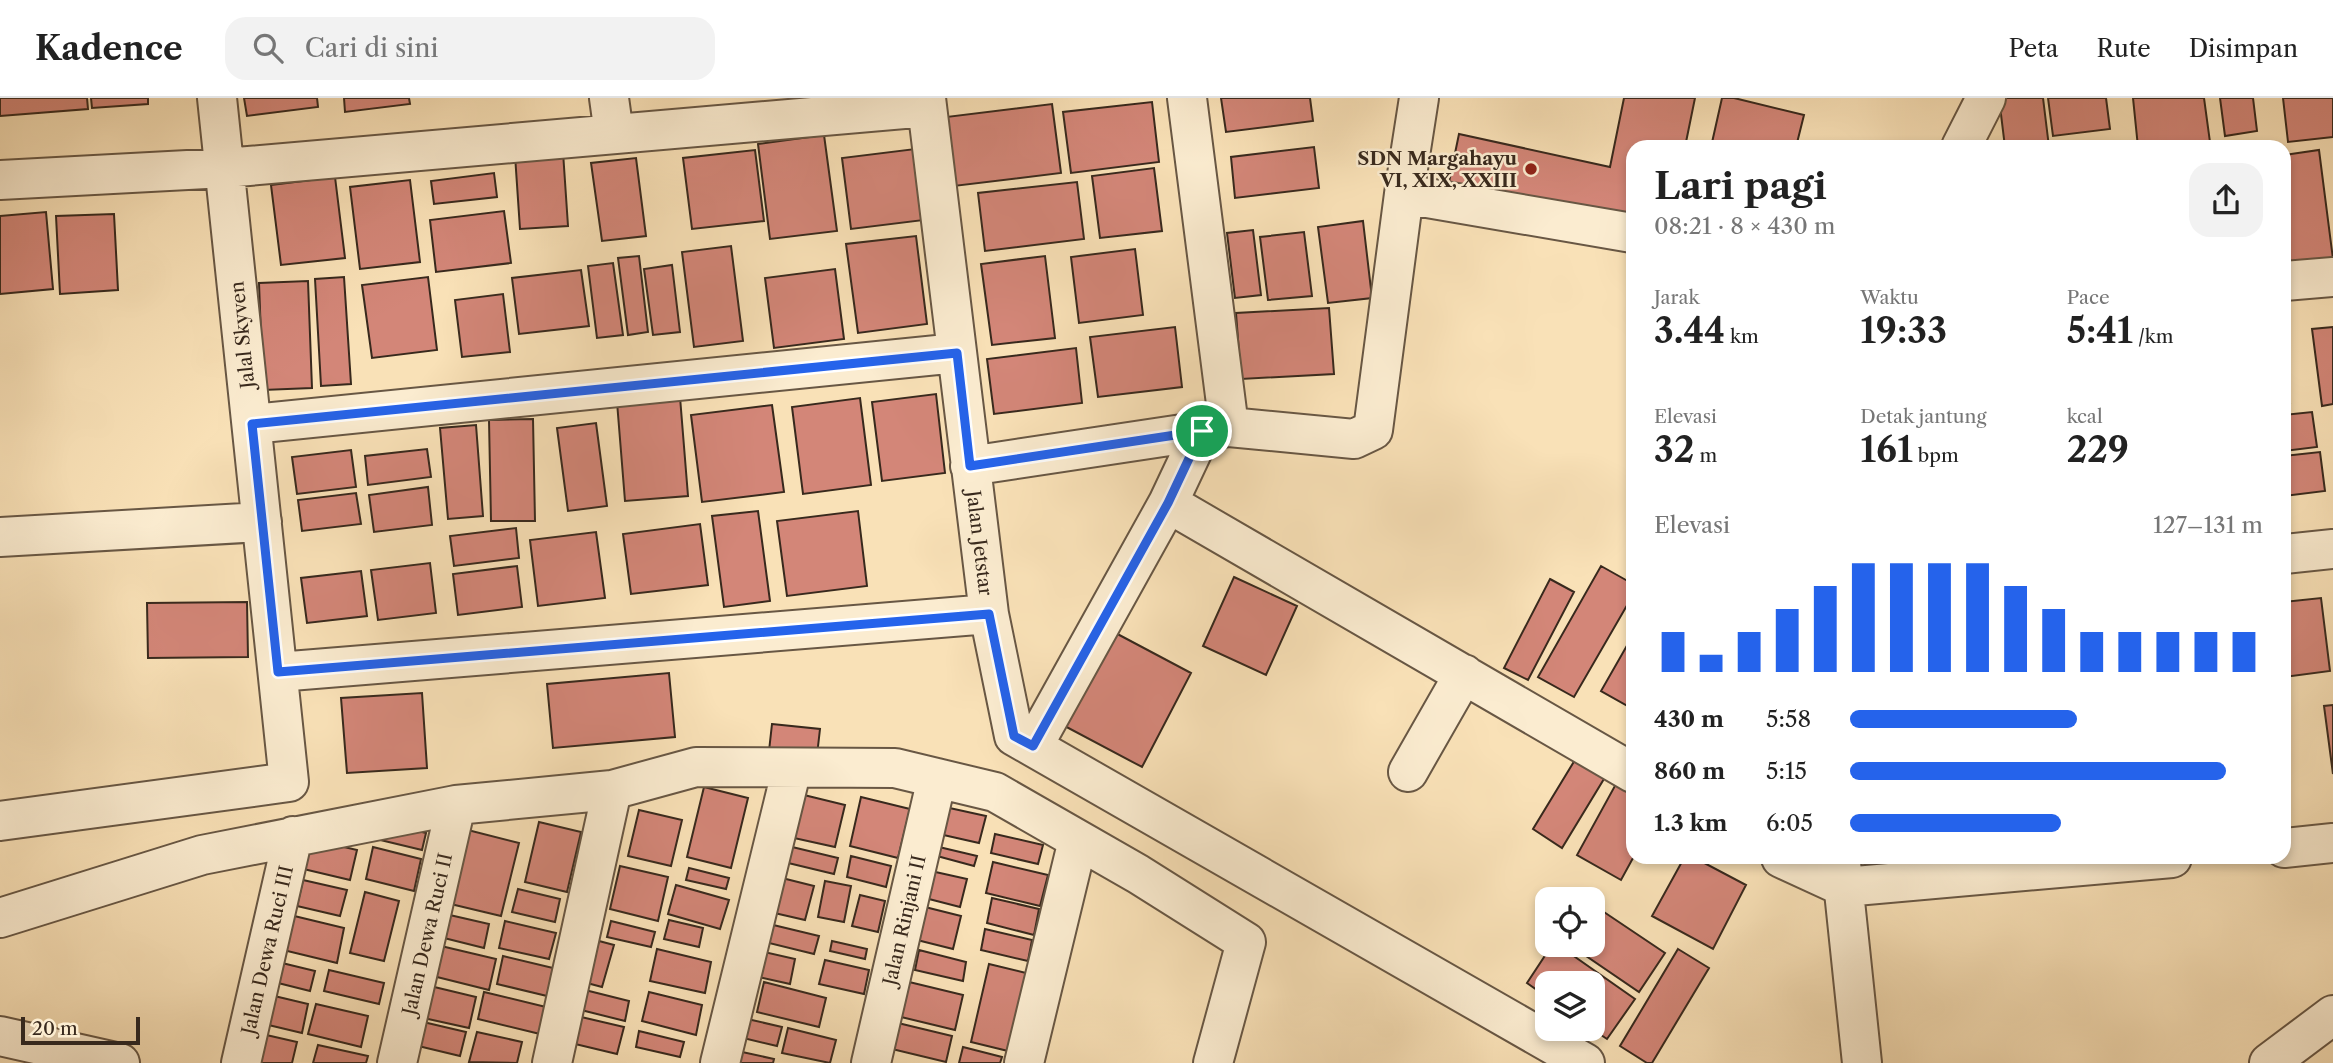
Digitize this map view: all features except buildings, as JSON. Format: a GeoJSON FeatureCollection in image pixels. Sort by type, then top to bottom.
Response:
{"type":"FeatureCollection","features":[{"type":"Feature","properties":{"kind":"street","name":"Jalal Skyven"},"geometry":{"type":"LineString","coordinates":[[0,821],[289,782],[217,98]]}},
{"type":"Feature","properties":{"kind":"street"},"geometry":{"type":"LineString","coordinates":[[1186,98],[1215,429],[1024,741],[1585,1063]]}},
{"type":"Feature","properties":{"kind":"street"},"geometry":{"type":"LineString","coordinates":[[970,466],[1215,429],[1354,439],[1373,430],[1419,98]]}},
{"type":"Feature","properties":{"kind":"street"},"geometry":{"type":"LineString","coordinates":[[1965,140],[1986,98]]}},
{"type":"Feature","properties":{"kind":"street"},"geometry":{"type":"LineString","coordinates":[[0,180],[225,168],[611,116],[926,103]]}},
{"type":"Feature","properties":{"kind":"street","name":"Jalan Jetstar"},"geometry":{"type":"LineString","coordinates":[[926,103],[989,614],[1024,741]]}},
{"type":"Feature","properties":{"kind":"street"},"geometry":{"type":"LineString","coordinates":[[1404,194],[1626,232]]}},
{"type":"Feature","properties":{"kind":"street"},"geometry":{"type":"LineString","coordinates":[[2291,280],[2333,277]]}},
{"type":"Feature","properties":{"kind":"street"},"geometry":{"type":"LineString","coordinates":[[252,424],[957,353]]}},
{"type":"Feature","properties":{"kind":"street"},"geometry":{"type":"LineString","coordinates":[[1168,503],[1626,769]]}},
{"type":"Feature","properties":{"kind":"street"},"geometry":{"type":"LineString","coordinates":[[0,537],[262,522]]}},
{"type":"Feature","properties":{"kind":"street"},"geometry":{"type":"LineString","coordinates":[[2291,553],[2333,549]]}},
{"type":"Feature","properties":{"kind":"street"},"geometry":{"type":"LineString","coordinates":[[278,672],[989,614]]}},
{"type":"Feature","properties":{"kind":"street"},"geometry":{"type":"LineString","coordinates":[[1408,772],[1464,674]]}},
{"type":"Feature","properties":{"kind":"street"},"geometry":{"type":"LineString","coordinates":[[0,918],[202,855],[456,805],[612,790],[696,767],[895,768],[995,792],[1138,874],[1246,942],[1213,1063]]}},
{"type":"Feature","properties":{"kind":"street"},"geometry":{"type":"LineString","coordinates":[[720,1063],[792,768]]}},
{"type":"Feature","properties":{"kind":"street","name":"Jalan Rinjani II"},"geometry":{"type":"LineString","coordinates":[[871,1063],[937,778]]}},
{"type":"Feature","properties":{"kind":"street"},"geometry":{"type":"LineString","coordinates":[[552,1063],[612,790]]}},
{"type":"Feature","properties":{"kind":"street","name":"Jalan Dewa Ruci II"},"geometry":{"type":"LineString","coordinates":[[397,1063],[456,805]]}},
{"type":"Feature","properties":{"kind":"street","name":"Jalan Dewa Ruci III"},"geometry":{"type":"LineString","coordinates":[[241,1063],[293,836]]}},
{"type":"Feature","properties":{"kind":"street"},"geometry":{"type":"LineString","coordinates":[[1024,1063],[1078,840]]}},
{"type":"Feature","properties":{"kind":"street"},"geometry":{"type":"LineString","coordinates":[[2291,847],[2333,843]]}},
{"type":"Feature","properties":{"kind":"street"},"geometry":{"type":"LineString","coordinates":[[1807,864],[1842,872],[2031,864]]}},
{"type":"Feature","properties":{"kind":"street"},"geometry":{"type":"LineString","coordinates":[[1842,872],[1862,1063]]}},
{"type":"Feature","properties":{"kind":"street"},"geometry":{"type":"LineString","coordinates":[[2269,1063],[2333,1015]]}},
{"type":"Feature","properties":{"kind":"street"},"geometry":{"type":"LineString","coordinates":[[0,1036],[97,1061]]}},
{"type":"Feature","properties":{"kind":"place","name":"SDN Margahayu VI, XIX, XXIII"},"geometry":{"type":"Point","coordinates":[1531,169]}},
{"type":"Feature","properties":{"kind":"route"},"geometry":{"type":"LineString","coordinates":[[957,353],[970,466],[1202,431],[1168,503],[1033,746],[1014,736],[989,614],[278,672],[252,424],[957,353]]}}]}
